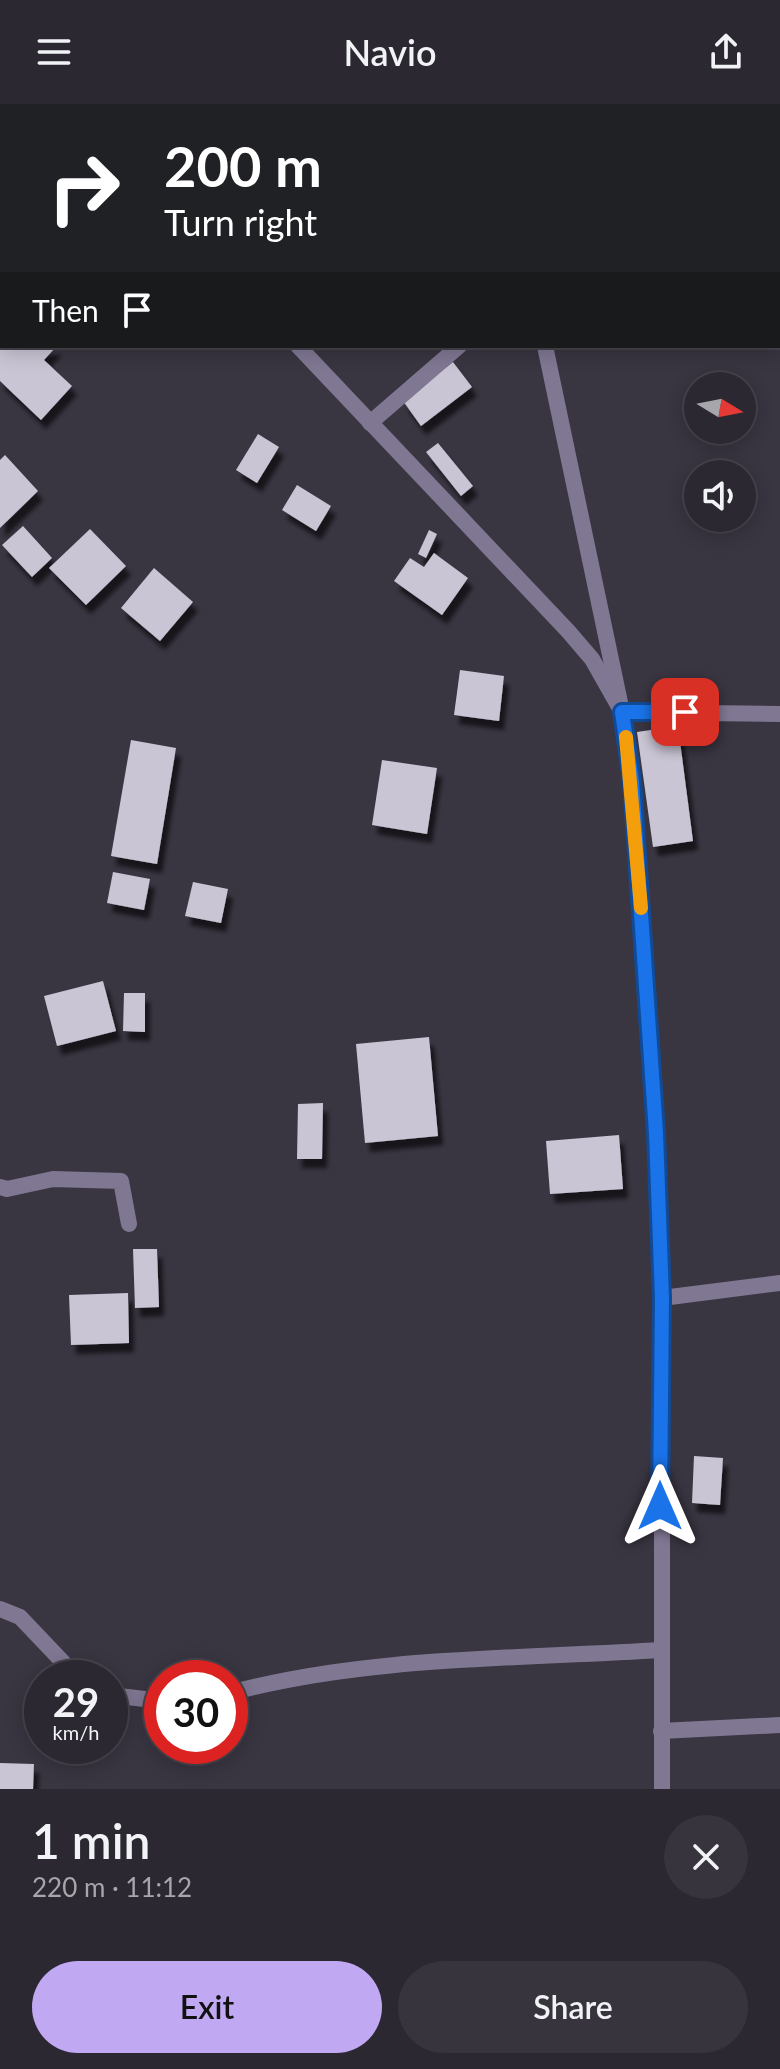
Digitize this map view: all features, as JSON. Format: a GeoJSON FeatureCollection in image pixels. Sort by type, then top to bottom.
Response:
{"type":"FeatureCollection","features":[{"type":"Feature","properties":{"kind":"street"},"geometry":{"type":"LineString","coordinates":[[300,348],[568,631],[592,659],[622,712]]}},
{"type":"Feature","properties":{"kind":"street"},"geometry":{"type":"LineString","coordinates":[[370,423],[457,348]]}},
{"type":"Feature","properties":{"kind":"street"},"geometry":{"type":"LineString","coordinates":[[545,348],[622,712],[637,842],[656,1133],[662,1298],[662,1789]]}},
{"type":"Feature","properties":{"kind":"street"},"geometry":{"type":"LineString","coordinates":[[622,712],[780,714]]}},
{"type":"Feature","properties":{"kind":"street"},"geometry":{"type":"LineString","coordinates":[[0,1187],[7,1189],[53,1179],[121,1181],[129,1224]]}},
{"type":"Feature","properties":{"kind":"street"},"geometry":{"type":"LineString","coordinates":[[662,1298],[780,1283]]}},
{"type":"Feature","properties":{"kind":"street"},"geometry":{"type":"LineString","coordinates":[[0,1609],[20,1617],[61,1660]]}},
{"type":"Feature","properties":{"kind":"street"},"geometry":{"type":"LineString","coordinates":[[248,1688],[286,1678],[372,1669],[661,1650]]}},
{"type":"Feature","properties":{"kind":"street"},"geometry":{"type":"LineString","coordinates":[[661,1731],[780,1725]]}},
{"type":"Feature","properties":{"kind":"building"},"geometry":{"type":"Polygon","coordinates":[[[0,348],[55,348],[44,360],[72,386],[41,420],[0,381],[0,348]]]}},
{"type":"Feature","properties":{"kind":"building"},"geometry":{"type":"Polygon","coordinates":[[[453,362],[472,387],[421,426],[403,401],[453,362]]]}},
{"type":"Feature","properties":{"kind":"building"},"geometry":{"type":"Polygon","coordinates":[[[258,434],[279,447],[257,483],[236,470],[258,434]]]}},
{"type":"Feature","properties":{"kind":"building"},"geometry":{"type":"Polygon","coordinates":[[[438,443],[473,486],[461,496],[426,452],[438,443]]]}},
{"type":"Feature","properties":{"kind":"building"},"geometry":{"type":"Polygon","coordinates":[[[5,455],[38,491],[0,528],[0,460],[5,455]]]}},
{"type":"Feature","properties":{"kind":"building"},"geometry":{"type":"Polygon","coordinates":[[[297,485],[331,506],[316,531],[282,510],[297,485]]]}},
{"type":"Feature","properties":{"kind":"building"},"geometry":{"type":"Polygon","coordinates":[[[23,526],[52,558],[32,577],[2,545],[23,526]]]}},
{"type":"Feature","properties":{"kind":"building"},"geometry":{"type":"Polygon","coordinates":[[[90,529],[126,566],[86,605],[49,568],[90,529]]]}},
{"type":"Feature","properties":{"kind":"building"},"geometry":{"type":"Polygon","coordinates":[[[429,530],[437,534],[426,558],[418,554],[429,530]]]}},
{"type":"Feature","properties":{"kind":"building"},"geometry":{"type":"Polygon","coordinates":[[[434,553],[468,578],[442,615],[394,581],[410,558],[424,567],[434,553]]]}},
{"type":"Feature","properties":{"kind":"building"},"geometry":{"type":"Polygon","coordinates":[[[154,568],[193,602],[160,641],[121,608],[154,568]]]}},
{"type":"Feature","properties":{"kind":"building"},"geometry":{"type":"Polygon","coordinates":[[[460,670],[504,676],[499,721],[454,715],[460,670]]]}},
{"type":"Feature","properties":{"kind":"building"},"geometry":{"type":"Polygon","coordinates":[[[678,726],[693,841],[653,847],[637,732],[678,726]]]}},
{"type":"Feature","properties":{"kind":"building"},"geometry":{"type":"Polygon","coordinates":[[[131,740],[176,748],[157,864],[111,856],[131,740]]]}},
{"type":"Feature","properties":{"kind":"building"},"geometry":{"type":"Polygon","coordinates":[[[382,760],[437,768],[427,834],[372,825],[382,760]]]}},
{"type":"Feature","properties":{"kind":"building"},"geometry":{"type":"Polygon","coordinates":[[[113,872],[150,879],[144,910],[107,903],[113,872]]]}},
{"type":"Feature","properties":{"kind":"building"},"geometry":{"type":"Polygon","coordinates":[[[193,882],[228,889],[221,923],[185,916],[193,882]]]}},
{"type":"Feature","properties":{"kind":"building"},"geometry":{"type":"Polygon","coordinates":[[[103,981],[116,1031],[57,1046],[44,996],[103,981]]]}},
{"type":"Feature","properties":{"kind":"building"},"geometry":{"type":"Polygon","coordinates":[[[124,993],[145,993],[145,1032],[123,1031],[124,993]]]}},
{"type":"Feature","properties":{"kind":"building"},"geometry":{"type":"Polygon","coordinates":[[[429,1037],[438,1136],[365,1143],[356,1044],[429,1037]]]}},
{"type":"Feature","properties":{"kind":"building"},"geometry":{"type":"Polygon","coordinates":[[[323,1103],[322,1159],[297,1159],[298,1104],[323,1103]]]}},
{"type":"Feature","properties":{"kind":"building"},"geometry":{"type":"Polygon","coordinates":[[[619,1135],[623,1189],[550,1194],[546,1141],[619,1135]]]}},
{"type":"Feature","properties":{"kind":"building"},"geometry":{"type":"Polygon","coordinates":[[[133,1249],[157,1249],[159,1307],[135,1308],[133,1249]]]}},
{"type":"Feature","properties":{"kind":"building"},"geometry":{"type":"Polygon","coordinates":[[[128,1293],[129,1343],[71,1345],[69,1295],[128,1293]]]}},
{"type":"Feature","properties":{"kind":"building"},"geometry":{"type":"Polygon","coordinates":[[[694,1456],[723,1458],[720,1505],[692,1503],[694,1456]]]}},
{"type":"Feature","properties":{"kind":"building"},"geometry":{"type":"Polygon","coordinates":[[[0,1763],[34,1764],[33,1789],[0,1789],[0,1763]]]}},
{"type":"Feature","properties":{"kind":"slow traffic"},"geometry":{"type":"LineString","coordinates":[[626,737],[641,908]]}},
{"type":"Feature","properties":{"kind":"route"},"geometry":{"type":"LineString","coordinates":[[660,1506],[662,1298],[656,1133],[632,781],[622,712],[685,712]]}}]}
